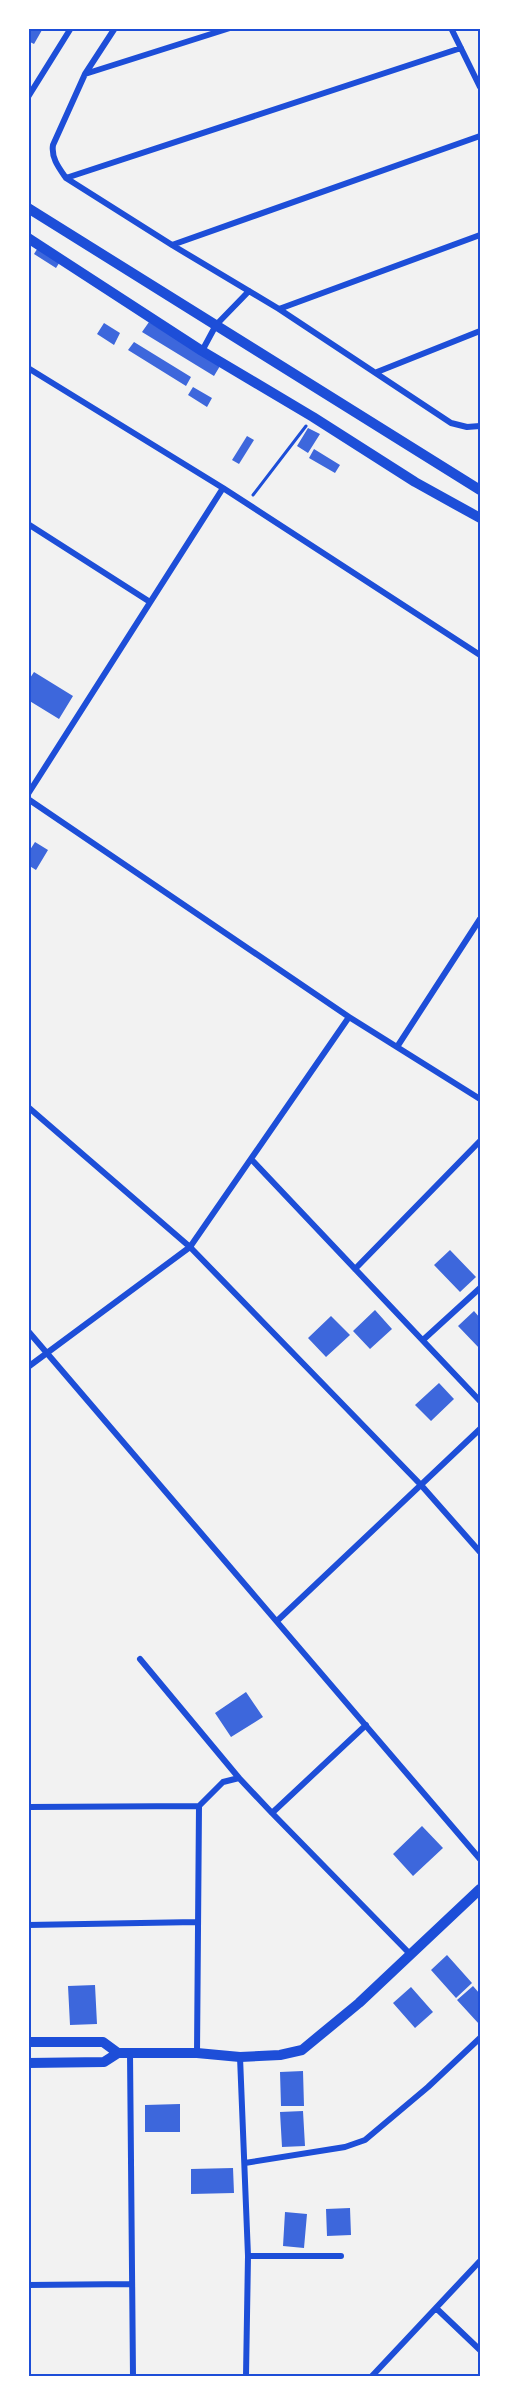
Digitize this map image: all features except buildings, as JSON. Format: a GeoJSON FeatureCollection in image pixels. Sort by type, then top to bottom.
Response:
{"type":"FeatureCollection","features":[{"type":"Feature","properties":{"kind":"street"},"geometry":{"type":"LineString","coordinates":[[28,97],[71,28]]}},
{"type":"Feature","properties":{"kind":"street"},"geometry":{"type":"LineString","coordinates":[[115,28],[85,74],[53,145],[52,152],[55,162],[66,178],[279,309],[451,423],[467,427],[480,426]]}},
{"type":"Feature","properties":{"kind":"street"},"geometry":{"type":"LineString","coordinates":[[85,74],[230,28]]}},
{"type":"Feature","properties":{"kind":"street"},"geometry":{"type":"LineString","coordinates":[[451,28],[480,87]]}},
{"type":"Feature","properties":{"kind":"street"},"geometry":{"type":"LineString","coordinates":[[66,178],[461,48]]}},
{"type":"Feature","properties":{"kind":"street"},"geometry":{"type":"LineString","coordinates":[[172,245],[480,136]]}},
{"type":"Feature","properties":{"kind":"street"},"geometry":{"type":"LineString","coordinates":[[28,208],[480,490]]}},
{"type":"Feature","properties":{"kind":"street"},"geometry":{"type":"LineString","coordinates":[[279,309],[480,235]]}},
{"type":"Feature","properties":{"kind":"street"},"geometry":{"type":"LineString","coordinates":[[28,238],[202,351],[313,417],[415,482],[480,518]]}},
{"type":"Feature","properties":{"kind":"street"},"geometry":{"type":"LineString","coordinates":[[202,351],[216,325],[249,291]]}},
{"type":"Feature","properties":{"kind":"street"},"geometry":{"type":"LineString","coordinates":[[376,372],[480,331]]}},
{"type":"Feature","properties":{"kind":"street"},"geometry":{"type":"LineString","coordinates":[[28,368],[223,488],[480,655]]}},
{"type":"Feature","properties":{"kind":"street"},"geometry":{"type":"LineString","coordinates":[[28,794],[223,488]]}},
{"type":"Feature","properties":{"kind":"street"},"geometry":{"type":"LineString","coordinates":[[28,524],[150,602]]}},
{"type":"Feature","properties":{"kind":"street"},"geometry":{"type":"LineString","coordinates":[[28,799],[349,1017],[480,1099]]}},
{"type":"Feature","properties":{"kind":"street"},"geometry":{"type":"LineString","coordinates":[[397,1047],[480,919]]}},
{"type":"Feature","properties":{"kind":"street"},"geometry":{"type":"LineString","coordinates":[[28,1367],[190,1247],[349,1017]]}},
{"type":"Feature","properties":{"kind":"street"},"geometry":{"type":"LineString","coordinates":[[28,1107],[190,1247],[421,1485],[480,1551]]}},
{"type":"Feature","properties":{"kind":"street"},"geometry":{"type":"LineString","coordinates":[[356,1269],[480,1141]]}},
{"type":"Feature","properties":{"kind":"street"},"geometry":{"type":"LineString","coordinates":[[252,1160],[480,1401]]}},
{"type":"Feature","properties":{"kind":"street"},"geometry":{"type":"LineString","coordinates":[[423,1340],[480,1288]]}},
{"type":"Feature","properties":{"kind":"street"},"geometry":{"type":"LineString","coordinates":[[28,1330],[480,1859]]}},
{"type":"Feature","properties":{"kind":"street"},"geometry":{"type":"LineString","coordinates":[[277,1621],[480,1429]]}},
{"type":"Feature","properties":{"kind":"street"},"geometry":{"type":"LineString","coordinates":[[140,1659],[239,1778],[411,1955]]}},
{"type":"Feature","properties":{"kind":"street"},"geometry":{"type":"LineString","coordinates":[[272,1813],[366,1725]]}},
{"type":"Feature","properties":{"kind":"street"},"geometry":{"type":"LineString","coordinates":[[197,2052],[199,1806],[223,1782],[239,1778]]}},
{"type":"Feature","properties":{"kind":"street"},"geometry":{"type":"LineString","coordinates":[[28,1807],[199,1806]]}},
{"type":"Feature","properties":{"kind":"street"},"geometry":{"type":"LineString","coordinates":[[28,2063],[104,2062],[124,2053],[197,2052],[240,2057],[280,2055],[302,2050],[359,2003],[480,1889]]}},
{"type":"Feature","properties":{"kind":"street"},"geometry":{"type":"LineString","coordinates":[[28,1925],[197,1922]]}},
{"type":"Feature","properties":{"kind":"street"},"geometry":{"type":"LineString","coordinates":[[28,2042],[104,2042],[124,2053]]}},
{"type":"Feature","properties":{"kind":"street"},"geometry":{"type":"LineString","coordinates":[[244,2163],[345,2147],[365,2140],[479,2042]]}},
{"type":"Feature","properties":{"kind":"street"},"geometry":{"type":"LineString","coordinates":[[124,2053],[133,2376]]}},
{"type":"Feature","properties":{"kind":"street"},"geometry":{"type":"LineString","coordinates":[[240,2057],[248,2256],[246,2376]]}},
{"type":"Feature","properties":{"kind":"street"},"geometry":{"type":"LineString","coordinates":[[248,2256],[342,2256]]}},
{"type":"Feature","properties":{"kind":"street"},"geometry":{"type":"LineString","coordinates":[[372,2376],[480,2261]]}},
{"type":"Feature","properties":{"kind":"street"},"geometry":{"type":"LineString","coordinates":[[28,2285],[132,2284]]}},
{"type":"Feature","properties":{"kind":"street"},"geometry":{"type":"LineString","coordinates":[[436,2308],[480,2350]]}},
{"type":"Feature","properties":{"kind":"path"},"geometry":{"type":"LineString","coordinates":[[246,503],[313,417]]}}]}
